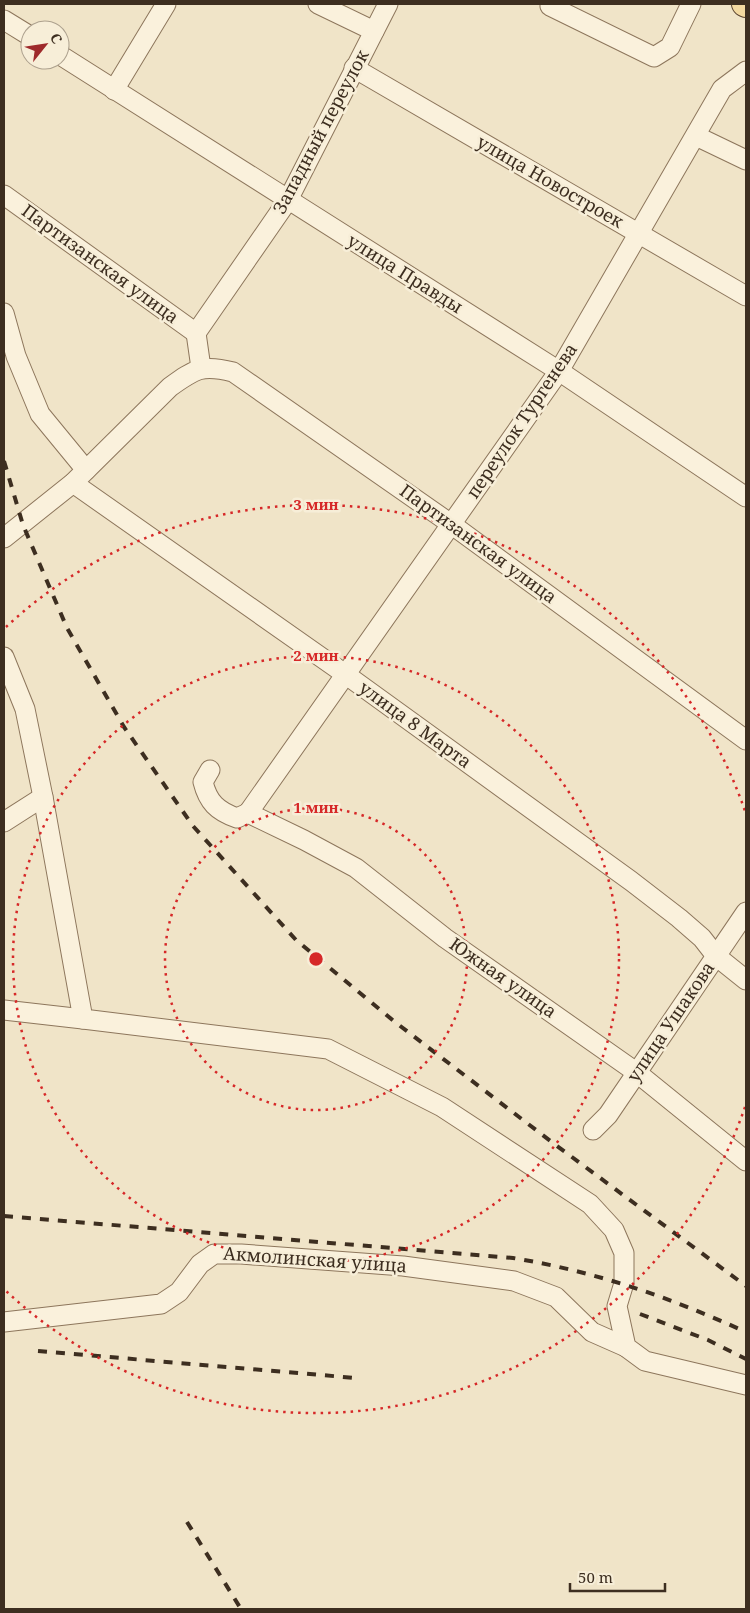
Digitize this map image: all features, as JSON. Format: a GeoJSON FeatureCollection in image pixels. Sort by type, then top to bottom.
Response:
{"type":"FeatureCollection","features":[{"type":"Feature","properties":{"kind":"street"},"geometry":{"type":"LineString","coordinates":[[114,90],[166,4]]}},
{"type":"Feature","properties":{"kind":"street"},"geometry":{"type":"LineString","coordinates":[[318,4],[374,31]]}},
{"type":"Feature","properties":{"kind":"street","name":"Западный переулок"},"geometry":{"type":"LineString","coordinates":[[196,333],[288,200],[388,4]]}},
{"type":"Feature","properties":{"kind":"street"},"geometry":{"type":"LineString","coordinates":[[550,6],[654,57],[670,47],[691,4]]}},
{"type":"Feature","properties":{"kind":"street"},"geometry":{"type":"LineString","coordinates":[[4,20],[20,30]]}},
{"type":"Feature","properties":{"kind":"street","name":"улица Правды"},"geometry":{"type":"LineString","coordinates":[[70,62],[559,371],[746,497]]}},
{"type":"Feature","properties":{"kind":"street","name":"улица Новостроек"},"geometry":{"type":"LineString","coordinates":[[354,68],[746,296]]}},
{"type":"Feature","properties":{"kind":"street","name":"переулок Тургенева"},"geometry":{"type":"LineString","coordinates":[[248,813],[559,371],[722,89],[746,72]]}},
{"type":"Feature","properties":{"kind":"street"},"geometry":{"type":"LineString","coordinates":[[696,136],[746,160]]}},
{"type":"Feature","properties":{"kind":"street","name":"Партизанская улица"},"geometry":{"type":"LineString","coordinates":[[4,195],[196,333]]}},
{"type":"Feature","properties":{"kind":"street"},"geometry":{"type":"LineString","coordinates":[[4,313],[16,356],[40,414],[86,470]]}},
{"type":"Feature","properties":{"kind":"street"},"geometry":{"type":"LineString","coordinates":[[4,538],[73,483],[170,387],[201,368],[196,333]]}},
{"type":"Feature","properties":{"kind":"street","name":"Партизанская улица"},"geometry":{"type":"LineString","coordinates":[[201,368],[233,372],[248,380],[451,524],[746,740]]}},
{"type":"Feature","properties":{"kind":"street","name":"улица 8 Марта"},"geometry":{"type":"LineString","coordinates":[[73,483],[345,674],[631,881],[702,938],[716,956],[746,980]]}},
{"type":"Feature","properties":{"kind":"street"},"geometry":{"type":"LineString","coordinates":[[4,657],[25,709],[84,1019]]}},
{"type":"Feature","properties":{"kind":"street"},"geometry":{"type":"LineString","coordinates":[[210,770],[203,782],[206,796],[213,805],[223,814],[237,818],[248,813]]}},
{"type":"Feature","properties":{"kind":"street"},"geometry":{"type":"LineString","coordinates":[[4,822],[43,797]]}},
{"type":"Feature","properties":{"kind":"street","name":"Южная улица"},"geometry":{"type":"LineString","coordinates":[[248,813],[356,868],[446,938],[636,1072],[746,1161]]}},
{"type":"Feature","properties":{"kind":"street","name":"улица Ушакова"},"geometry":{"type":"LineString","coordinates":[[593,1130],[608,1115],[746,912]]}},
{"type":"Feature","properties":{"kind":"street"},"geometry":{"type":"LineString","coordinates":[[4,1010],[328,1049],[442,1107],[590,1204],[614,1230],[624,1253],[624,1283],[617,1306],[626,1347]]}},
{"type":"Feature","properties":{"kind":"street","name":"Акмолинская улица"},"geometry":{"type":"LineString","coordinates":[[4,1322],[161,1304],[179,1292],[200,1264],[214,1254],[240,1254],[403,1266],[514,1281],[556,1298],[592,1332],[626,1347],[645,1361],[746,1385]]}},
{"type":"Feature","properties":{"kind":"railway"},"geometry":{"type":"LineString","coordinates":[[4,461],[23,525],[67,628],[124,727],[193,826],[296,940],[395,1022],[553,1143],[746,1286]]}},
{"type":"Feature","properties":{"kind":"railway"},"geometry":{"type":"LineString","coordinates":[[4,1216],[513,1258],[603,1278],[632,1287],[746,1332]]}},
{"type":"Feature","properties":{"kind":"railway"},"geometry":{"type":"LineString","coordinates":[[640,1314],[708,1340],[746,1359]]}},
{"type":"Feature","properties":{"kind":"railway"},"geometry":{"type":"LineString","coordinates":[[38,1351],[356,1378]]}},
{"type":"Feature","properties":{"kind":"railway"},"geometry":{"type":"LineString","coordinates":[[187,1522],[241,1609]]}}]}
